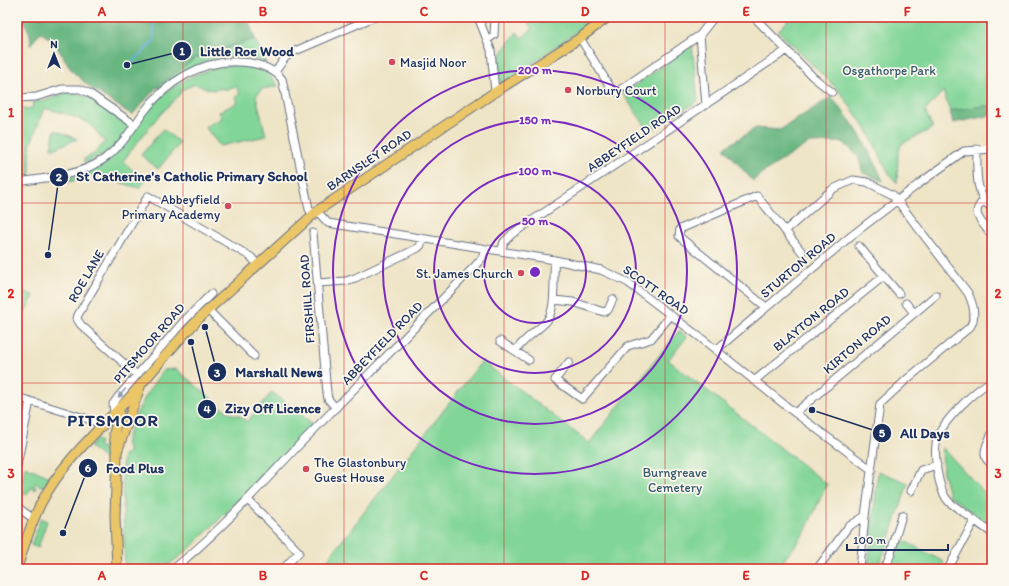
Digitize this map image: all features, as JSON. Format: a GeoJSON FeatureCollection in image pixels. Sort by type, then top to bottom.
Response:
{"type":"FeatureCollection","features":[{"type":"Feature","properties":{"kind":"main road","name":"BARNSLEY ROAD"},"geometry":{"type":"LineString","coordinates":[[117,410],[139,380],[191,326],[314,212],[495,92],[580,38],[608,17]]}},
{"type":"Feature","properties":{"kind":"main road"},"geometry":{"type":"LineString","coordinates":[[117,454],[136,402],[139,380]]}},
{"type":"Feature","properties":{"kind":"main road"},"geometry":{"type":"LineString","coordinates":[[17,566],[34,519],[55,481],[100,426],[117,410]]}},
{"type":"Feature","properties":{"kind":"main road"},"geometry":{"type":"LineString","coordinates":[[117,410],[114,434],[117,454],[115,516],[117,569]]}},
{"type":"Feature","properties":{"kind":"street"},"geometry":{"type":"LineString","coordinates":[[275,72],[285,58],[293,52],[374,17]]}},
{"type":"Feature","properties":{"kind":"street"},"geometry":{"type":"LineString","coordinates":[[478,17],[487,40],[493,63],[495,92]]}},
{"type":"Feature","properties":{"kind":"street"},"geometry":{"type":"LineString","coordinates":[[487,40],[494,35],[495,17]]}},
{"type":"Feature","properties":{"kind":"street"},"geometry":{"type":"LineString","coordinates":[[580,38],[615,92],[617,92],[700,35],[714,17]]}},
{"type":"Feature","properties":{"kind":"street"},"geometry":{"type":"LineString","coordinates":[[754,17],[813,77],[832,92]]}},
{"type":"Feature","properties":{"kind":"street"},"geometry":{"type":"LineString","coordinates":[[700,35],[706,105]]}},
{"type":"Feature","properties":{"kind":"street","name":"ABBEYFIELD ROAD"},"geometry":{"type":"LineString","coordinates":[[501,251],[504,242],[512,234],[787,50]]}},
{"type":"Feature","properties":{"kind":"street"},"geometry":{"type":"LineString","coordinates":[[17,182],[60,175],[81,170],[96,164],[122,144],[151,103],[173,83],[208,65],[230,61],[243,62],[262,66],[275,72],[282,80],[285,87],[309,209],[314,212]]}},
{"type":"Feature","properties":{"kind":"street"},"geometry":{"type":"LineString","coordinates":[[17,98],[36,98],[62,89],[80,89],[89,93],[135,125]]}},
{"type":"Feature","properties":{"kind":"street"},"geometry":{"type":"LineString","coordinates":[[992,149],[977,149],[977,176],[980,189],[984,200],[992,208]]}},
{"type":"Feature","properties":{"kind":"street","name":"STURTON ROAD"},"geometry":{"type":"LineString","coordinates":[[716,350],[896,200],[964,151],[977,149]]}},
{"type":"Feature","properties":{"kind":"street"},"geometry":{"type":"LineString","coordinates":[[785,231],[833,189],[847,181],[860,180],[867,182],[892,195],[968,293],[972,303],[974,317],[970,327],[906,380],[880,404],[865,516],[860,569]]}},
{"type":"Feature","properties":{"kind":"street","name":"ROE LANE"},"geometry":{"type":"LineString","coordinates":[[139,380],[81,325],[77,319],[148,196],[251,257],[257,264]]}},
{"type":"Feature","properties":{"kind":"street"},"geometry":{"type":"LineString","coordinates":[[766,307],[682,239],[678,232],[683,226],[757,196],[802,252]]}},
{"type":"Feature","properties":{"kind":"street"},"geometry":{"type":"LineString","coordinates":[[984,200],[976,210],[980,219],[990,232]]}},
{"type":"Feature","properties":{"kind":"street","name":"SCOTT ROAD"},"geometry":{"type":"LineString","coordinates":[[314,212],[328,223],[555,260],[580,265],[617,276],[671,315],[794,413],[872,470]]}},
{"type":"Feature","properties":{"kind":"street","name":"FIRSHILL ROAD"},"geometry":{"type":"LineString","coordinates":[[313,233],[327,393],[328,399],[336,408]]}},
{"type":"Feature","properties":{"kind":"street"},"geometry":{"type":"LineString","coordinates":[[318,283],[346,281],[355,278],[418,248],[421,245],[422,239]]}},
{"type":"Feature","properties":{"kind":"street"},"geometry":{"type":"LineString","coordinates":[[859,246],[899,294]]}},
{"type":"Feature","properties":{"kind":"street","name":"ABBEYFIELD ROAD"},"geometry":{"type":"LineString","coordinates":[[173,569],[198,550],[249,501],[336,408],[474,267],[482,258],[485,249]]}},
{"type":"Feature","properties":{"kind":"street"},"geometry":{"type":"LineString","coordinates":[[515,351],[527,336],[549,318],[554,300],[552,275],[555,260]]}},
{"type":"Feature","properties":{"kind":"street","name":"BLAYTON ROAD"},"geometry":{"type":"LineString","coordinates":[[754,381],[884,276]]}},
{"type":"Feature","properties":{"kind":"street","name":"PITSMOOR ROAD"},"geometry":{"type":"LineString","coordinates":[[139,380],[183,322],[211,294]]}},
{"type":"Feature","properties":{"kind":"street","name":"KIRTON ROAD"},"geometry":{"type":"LineString","coordinates":[[794,413],[936,294]]}},
{"type":"Feature","properties":{"kind":"street"},"geometry":{"type":"LineString","coordinates":[[554,300],[573,302],[604,312],[608,310],[613,299]]}},
{"type":"Feature","properties":{"kind":"street"},"geometry":{"type":"LineString","coordinates":[[906,303],[914,313]]}},
{"type":"Feature","properties":{"kind":"street"},"geometry":{"type":"LineString","coordinates":[[208,310],[254,356]]}},
{"type":"Feature","properties":{"kind":"street"},"geometry":{"type":"LineString","coordinates":[[569,362],[555,380],[582,399],[628,346],[651,338],[671,315]]}},
{"type":"Feature","properties":{"kind":"street"},"geometry":{"type":"LineString","coordinates":[[500,341],[529,360]]}},
{"type":"Feature","properties":{"kind":"street"},"geometry":{"type":"LineString","coordinates":[[992,381],[973,395],[946,425],[938,436],[936,446],[937,466],[944,496],[948,502],[992,534]]}},
{"type":"Feature","properties":{"kind":"street"},"geometry":{"type":"LineString","coordinates":[[17,397],[94,421],[100,426]]}},
{"type":"Feature","properties":{"kind":"street"},"geometry":{"type":"LineString","coordinates":[[17,464],[30,401]]}},
{"type":"Feature","properties":{"kind":"street"},"geometry":{"type":"LineString","coordinates":[[992,433],[984,451],[986,458],[992,464]]}},
{"type":"Feature","properties":{"kind":"street"},"geometry":{"type":"LineString","coordinates":[[912,491],[921,470],[937,466]]}},
{"type":"Feature","properties":{"kind":"street"},"geometry":{"type":"LineString","coordinates":[[249,501],[299,552],[283,569]]}},
{"type":"Feature","properties":{"kind":"street"},"geometry":{"type":"LineString","coordinates":[[17,507],[34,519]]}},
{"type":"Feature","properties":{"kind":"street"},"geometry":{"type":"LineString","coordinates":[[884,569],[891,553],[902,515]]}},
{"type":"Feature","properties":{"kind":"street"},"geometry":{"type":"LineString","coordinates":[[817,569],[848,527],[865,516]]}},
{"type":"Feature","properties":{"kind":"street"},"geometry":{"type":"LineString","coordinates":[[948,569],[974,521]]}},
{"type":"Feature","properties":{"kind":"green space"},"geometry":{"type":"Polygon","coordinates":[[[22,17],[247,17],[255,39],[195,58],[158,86],[132,115],[91,88],[73,72],[53,41],[40,32],[31,45],[30,34],[22,17]]]}},
{"type":"Feature","properties":{"kind":"green space"},"geometry":{"type":"Polygon","coordinates":[[[534,17],[597,17],[505,83],[501,83],[497,69],[500,56],[517,32],[522,38],[532,29],[528,23],[534,17]]]}},
{"type":"Feature","properties":{"kind":"green space","name":"Osgathorpe Park"},"geometry":{"type":"Polygon","coordinates":[[[791,17],[992,17],[992,105],[950,111],[943,91],[925,111],[933,128],[901,144],[898,155],[897,183],[890,175],[867,130],[840,92],[778,31],[791,17]]]}},
{"type":"Feature","properties":{"kind":"green space"},"geometry":{"type":"Polygon","coordinates":[[[255,39],[266,63],[234,57],[208,61],[196,65],[158,89],[158,86],[195,58],[255,39]]]}},
{"type":"Feature","properties":{"kind":"green space"},"geometry":{"type":"Polygon","coordinates":[[[692,45],[698,101],[649,131],[623,94],[692,45]]]}},
{"type":"Feature","properties":{"kind":"green space"},"geometry":{"type":"Polygon","coordinates":[[[234,65],[250,67],[268,73],[278,86],[262,89],[256,96],[266,136],[220,146],[205,127],[222,118],[219,112],[238,102],[235,97],[240,94],[236,86],[224,90],[223,88],[213,90],[203,88],[196,84],[181,90],[180,94],[156,119],[123,161],[145,182],[139,188],[105,178],[102,174],[64,183],[63,179],[94,169],[105,163],[116,154],[147,111],[156,101],[175,86],[197,74],[234,65]]]}},
{"type":"Feature","properties":{"kind":"green space"},"geometry":{"type":"Polygon","coordinates":[[[66,93],[84,95],[108,108],[128,126],[123,139],[105,153],[85,163],[84,159],[94,154],[105,142],[90,124],[67,114],[44,108],[30,146],[30,177],[17,178],[17,107],[21,107],[25,110],[32,108],[33,102],[47,100],[66,93]]]}},
{"type":"Feature","properties":{"kind":"green space"},"geometry":{"type":"Polygon","coordinates":[[[831,97],[848,117],[861,136],[883,181],[863,173],[858,156],[843,142],[809,143],[762,173],[753,181],[724,148],[756,128],[780,130],[831,97]]]}},
{"type":"Feature","properties":{"kind":"green space"},"geometry":{"type":"Polygon","coordinates":[[[992,105],[992,115],[953,123],[950,111],[992,105]]]}},
{"type":"Feature","properties":{"kind":"green space"},"geometry":{"type":"Polygon","coordinates":[[[163,129],[180,143],[158,169],[141,155],[163,129]]]}},
{"type":"Feature","properties":{"kind":"green space"},"geometry":{"type":"Polygon","coordinates":[[[55,130],[77,139],[56,148],[51,148],[55,130]]]}},
{"type":"Feature","properties":{"kind":"green space"},"geometry":{"type":"Polygon","coordinates":[[[17,287],[34,296],[25,312],[17,308],[17,287]]]}},
{"type":"Feature","properties":{"kind":"green space","name":"Burngreave Cemetery"},"geometry":{"type":"Polygon","coordinates":[[[679,331],[687,337],[668,360],[827,484],[804,534],[777,569],[320,569],[482,361],[589,443],[679,331]]]}},
{"type":"Feature","properties":{"kind":"green space"},"geometry":{"type":"Polygon","coordinates":[[[176,369],[229,413],[240,416],[247,422],[272,392],[313,424],[188,550],[163,569],[125,569],[122,471],[123,455],[128,453],[128,446],[125,444],[136,415],[146,396],[163,370],[176,369]]]}},
{"type":"Feature","properties":{"kind":"green space"},"geometry":{"type":"Polygon","coordinates":[[[108,438],[109,463],[90,447],[97,439],[100,442],[98,446],[102,448],[108,441],[108,438]]]}},
{"type":"Feature","properties":{"kind":"green space"},"geometry":{"type":"Polygon","coordinates":[[[942,447],[992,499],[992,527],[949,495],[943,473],[942,447]]]}},
{"type":"Feature","properties":{"kind":"green space"},"geometry":{"type":"Polygon","coordinates":[[[25,466],[50,477],[43,487],[35,483],[33,486],[36,487],[35,490],[31,488],[27,495],[23,492],[21,494],[19,493],[20,490],[17,489],[17,478],[22,480],[25,466]]]}},
{"type":"Feature","properties":{"kind":"green space"},"geometry":{"type":"Polygon","coordinates":[[[878,471],[908,483],[888,543],[877,569],[868,569],[878,471]]]}},
{"type":"Feature","properties":{"kind":"green space"},"geometry":{"type":"Polygon","coordinates":[[[41,518],[47,521],[38,548],[31,545],[41,518]]]}},
{"type":"Feature","properties":{"kind":"green space"},"geometry":{"type":"Polygon","coordinates":[[[903,540],[944,562],[940,569],[889,569],[903,540]]]}},
{"type":"Feature","properties":{"kind":"waterway"},"geometry":{"type":"LineString","coordinates":[[129,65],[154,41],[154,17]]}},
{"type":"Feature","properties":{"kind":"place","name":"Masjid Noor"},"geometry":{"type":"Point","coordinates":[392,62]}},
{"type":"Feature","properties":{"kind":"place","name":"Little Roe Wood"},"geometry":{"type":"Point","coordinates":[127,65]}},
{"type":"Feature","properties":{"kind":"place","name":"Norbury Court"},"geometry":{"type":"Point","coordinates":[568,90]}},
{"type":"Feature","properties":{"kind":"place","name":"Abbeyfield Primary Academy"},"geometry":{"type":"Point","coordinates":[228,206]}},
{"type":"Feature","properties":{"kind":"place","name":"St Catherine's Catholic Primary School"},"geometry":{"type":"Point","coordinates":[48,255]}},
{"type":"Feature","properties":{"kind":"place","name":"St. James Church"},"geometry":{"type":"Point","coordinates":[521,273]}},
{"type":"Feature","properties":{"kind":"place","name":"Marshall News"},"geometry":{"type":"Point","coordinates":[205,327]}},
{"type":"Feature","properties":{"kind":"place","name":"Zizy Off Licence"},"geometry":{"type":"Point","coordinates":[191,342]}},
{"type":"Feature","properties":{"kind":"place","name":"All Days"},"geometry":{"type":"Point","coordinates":[812,410]}},
{"type":"Feature","properties":{"kind":"place","name":"The Glastonbury Guest House"},"geometry":{"type":"Point","coordinates":[306,469]}},
{"type":"Feature","properties":{"kind":"place","name":"Food Plus"},"geometry":{"type":"Point","coordinates":[63,533]}},
{"type":"Feature","properties":{"kind":"district","name":"PITSMOOR"},"geometry":{"type":"Point","coordinates":[113,420]}}]}
